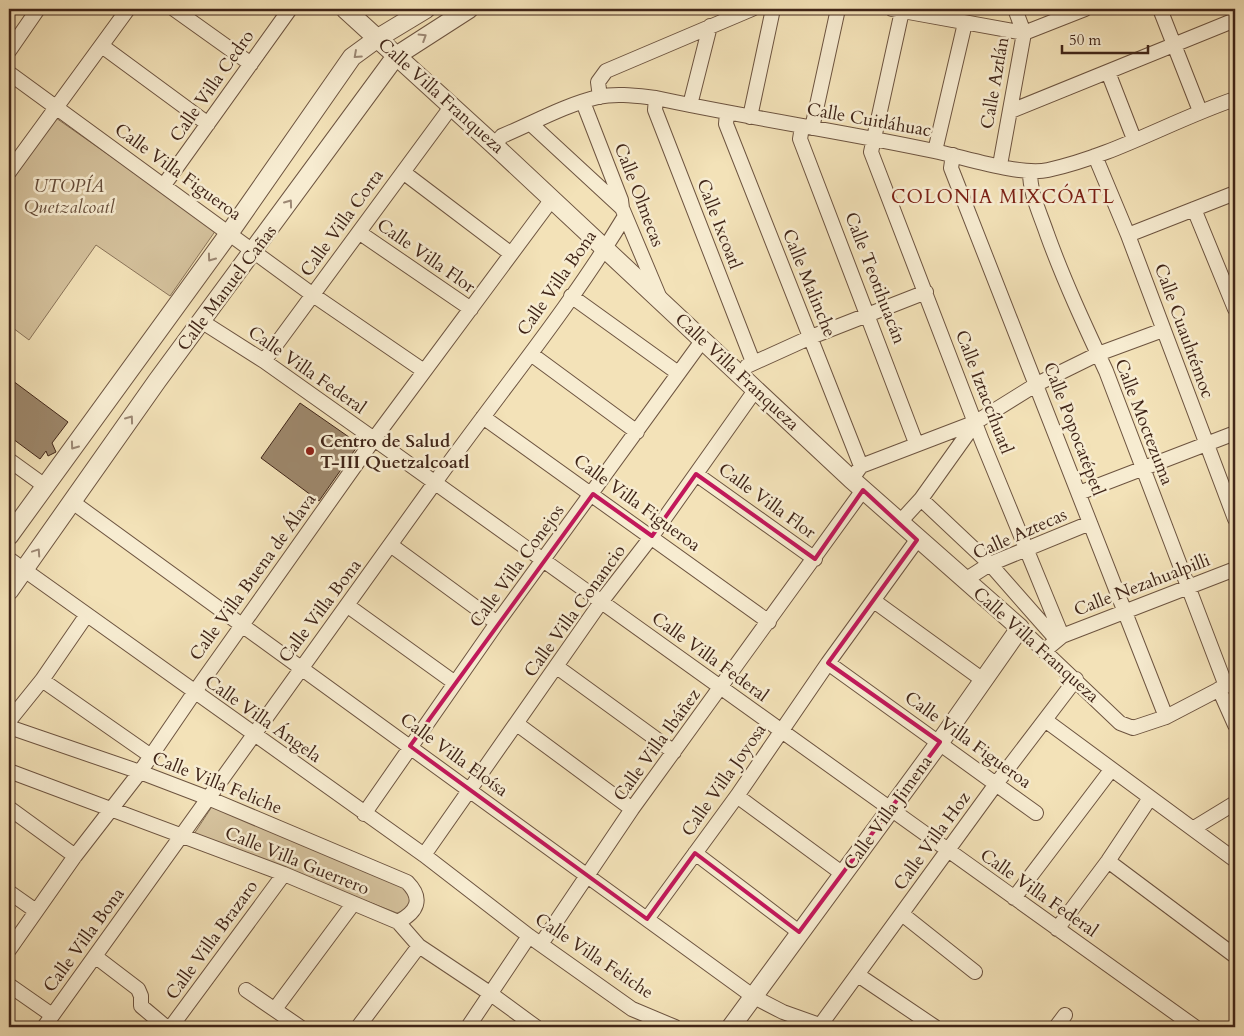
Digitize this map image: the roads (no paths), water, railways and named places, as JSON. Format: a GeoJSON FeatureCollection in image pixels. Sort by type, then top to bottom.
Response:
{"type":"FeatureCollection","features":[{"type":"Feature","properties":{"kind":"street"},"geometry":{"type":"LineString","coordinates":[[9,51],[38,9]]}},
{"type":"Feature","properties":{"kind":"street"},"geometry":{"type":"LineString","coordinates":[[9,172],[128,9]]}},
{"type":"Feature","properties":{"kind":"street"},"geometry":{"type":"LineString","coordinates":[[174,9],[251,64]]}},
{"type":"Feature","properties":{"kind":"street","name":"Calle Villa Cedro"},"geometry":{"type":"LineString","coordinates":[[164,185],[289,9]]}},
{"type":"Feature","properties":{"kind":"street","name":"Calle Villa Franqueza"},"geometry":{"type":"LineString","coordinates":[[345,9],[606,248],[702,341],[858,479],[917,540],[1020,628],[1076,679],[1120,723],[1133,728],[1166,717]]}},
{"type":"Feature","properties":{"kind":"street","name":"Calle Manuel Cañas"},"geometry":{"type":"LineString","coordinates":[[9,536],[230,232],[352,58],[378,38],[426,9]]}},
{"type":"Feature","properties":{"kind":"street","name":"Calle Manuel Cañas"},"geometry":{"type":"LineString","coordinates":[[9,591],[201,320],[255,251],[396,56],[469,9]]}},
{"type":"Feature","properties":{"kind":"street"},"geometry":{"type":"LineString","coordinates":[[600,97],[598,82],[606,71],[752,9]]}},
{"type":"Feature","properties":{"kind":"street"},"geometry":{"type":"LineString","coordinates":[[750,117],[773,9]]}},
{"type":"Feature","properties":{"kind":"street","name":"Calle Teotihuacán"},"geometry":{"type":"LineString","coordinates":[[838,9],[807,128],[800,139],[869,315],[916,443]]}},
{"type":"Feature","properties":{"kind":"street","name":"Calle Aztlán"},"geometry":{"type":"LineString","coordinates":[[1000,165],[1024,33],[1015,9]]}},
{"type":"Feature","properties":{"kind":"street"},"geometry":{"type":"LineString","coordinates":[[872,139],[897,10],[1024,33],[1083,9]]}},
{"type":"Feature","properties":{"kind":"street"},"geometry":{"type":"LineString","coordinates":[[1160,9],[1200,111]]}},
{"type":"Feature","properties":{"kind":"street"},"geometry":{"type":"LineString","coordinates":[[1011,111],[1235,20]]}},
{"type":"Feature","properties":{"kind":"street"},"geometry":{"type":"LineString","coordinates":[[935,151],[965,23]]}},
{"type":"Feature","properties":{"kind":"street"},"geometry":{"type":"LineString","coordinates":[[690,105],[710,26]]}},
{"type":"Feature","properties":{"kind":"street"},"geometry":{"type":"LineString","coordinates":[[102,46],[208,124]]}},
{"type":"Feature","properties":{"kind":"street"},"geometry":{"type":"LineString","coordinates":[[1108,72],[1134,139]]}},
{"type":"Feature","properties":{"kind":"street","name":"Calle Villa Figueroa"},"geometry":{"type":"LineString","coordinates":[[9,73],[230,232],[313,295],[424,371]]}},
{"type":"Feature","properties":{"kind":"street","name":"Calle Cuitláhuac"},"geometry":{"type":"LineString","coordinates":[[494,144],[502,136],[583,102],[600,97],[619,95],[656,98],[935,151],[1030,172],[1048,170],[1095,156],[1200,111],[1235,99]]}},
{"type":"Feature","properties":{"kind":"street","name":"Calle Ixcoatl"},"geometry":{"type":"LineString","coordinates":[[656,98],[655,110],[754,362]]}},
{"type":"Feature","properties":{"kind":"street","name":"Calle Olmecas"},"geometry":{"type":"LineString","coordinates":[[583,102],[622,200],[624,212],[660,300]]}},
{"type":"Feature","properties":{"kind":"street","name":"Calle Villa Corta"},"geometry":{"type":"LineString","coordinates":[[264,361],[451,107]]}},
{"type":"Feature","properties":{"kind":"street","name":"Calle Malinche"},"geometry":{"type":"LineString","coordinates":[[727,113],[726,124],[811,337],[858,479]]}},
{"type":"Feature","properties":{"kind":"street"},"geometry":{"type":"LineString","coordinates":[[531,124],[624,212]]}},
{"type":"Feature","properties":{"kind":"street","name":"Calle Iztaccíhuatl"},"geometry":{"type":"LineString","coordinates":[[872,139],[871,152],[1027,549],[1059,637]]}},
{"type":"Feature","properties":{"kind":"street","name":"Calle Popocatépetl"},"geometry":{"type":"LineString","coordinates":[[953,155],[951,168],[1166,717]]}},
{"type":"Feature","properties":{"kind":"street","name":"Calle Cuauhtémoc"},"geometry":{"type":"LineString","coordinates":[[1095,156],[1128,235],[1235,519]]}},
{"type":"Feature","properties":{"kind":"street"},"geometry":{"type":"LineString","coordinates":[[402,172],[510,253]]}},
{"type":"Feature","properties":{"kind":"street","name":"Calle Moctezuma"},"geometry":{"type":"LineString","coordinates":[[1030,172],[1030,187],[1059,265],[1098,354],[1227,685],[1235,726]]}},
{"type":"Feature","properties":{"kind":"street"},"geometry":{"type":"LineString","coordinates":[[1128,235],[1235,193]]}},
{"type":"Feature","properties":{"kind":"street","name":"Calle Villa Buena de Álava"},"geometry":{"type":"LineString","coordinates":[[9,950],[75,856],[140,772],[374,439],[510,253],[552,199]]}},
{"type":"Feature","properties":{"kind":"street"},"geometry":{"type":"LineString","coordinates":[[1194,208],[1235,309]]}},
{"type":"Feature","properties":{"kind":"street","name":"Calle Villa Bona"},"geometry":{"type":"LineString","coordinates":[[47,1024],[182,836],[252,734],[392,546],[483,416],[531,354],[606,248],[624,212]]}},
{"type":"Feature","properties":{"kind":"street","name":"Calle Villa Flor"},"geometry":{"type":"LineString","coordinates":[[360,233],[470,310]]}},
{"type":"Feature","properties":{"kind":"street"},"geometry":{"type":"LineString","coordinates":[[737,371],[811,337],[926,292]]}},
{"type":"Feature","properties":{"kind":"street"},"geometry":{"type":"LineString","coordinates":[[571,296],[678,372]]}},
{"type":"Feature","properties":{"kind":"street","name":"Calle Villa Federal"},"geometry":{"type":"LineString","coordinates":[[201,320],[264,361],[374,439],[889,810],[1196,1027]]}},
{"type":"Feature","properties":{"kind":"street"},"geometry":{"type":"LineString","coordinates":[[858,479],[916,443],[976,422],[1037,384],[1098,354],[1163,330]]}},
{"type":"Feature","properties":{"kind":"street","name":"Calle Villa Conejos"},"geometry":{"type":"LineString","coordinates":[[364,814],[497,623],[593,494],[678,372],[702,341]]}},
{"type":"Feature","properties":{"kind":"street"},"geometry":{"type":"LineString","coordinates":[[531,354],[637,432]]}},
{"type":"Feature","properties":{"kind":"street","name":"Calle Villa Conancio"},"geometry":{"type":"LineString","coordinates":[[424,855],[601,602],[652,536],[756,389]]}},
{"type":"Feature","properties":{"kind":"street","name":"Calle Villa Figueroa"},"geometry":{"type":"LineString","coordinates":[[483,416],[769,622]]}},
{"type":"Feature","properties":{"kind":"street"},"geometry":{"type":"LineString","coordinates":[[899,523],[921,500],[976,422]]}},
{"type":"Feature","properties":{"kind":"street","name":"Calle Aztecas"},"geometry":{"type":"LineString","coordinates":[[1079,493],[1235,433]]}},
{"type":"Feature","properties":{"kind":"street"},"geometry":{"type":"LineString","coordinates":[[9,460],[45,486]]}},
{"type":"Feature","properties":{"kind":"street","name":"Calle Villa Flor"},"geometry":{"type":"LineString","coordinates":[[696,474],[815,559]]}},
{"type":"Feature","properties":{"kind":"street","name":"Calle Villa Ibáñez"},"geometry":{"type":"LineString","coordinates":[[468,1027],[491,994],[588,876],[632,809],[815,559],[858,479]]}},
{"type":"Feature","properties":{"kind":"street"},"geometry":{"type":"LineString","coordinates":[[921,500],[990,564],[1059,637],[1044,651]]}},
{"type":"Feature","properties":{"kind":"street","name":"Calle Villa Eloísa"},"geometry":{"type":"LineString","coordinates":[[71,501],[754,997],[783,1012],[822,1027]]}},
{"type":"Feature","properties":{"kind":"street","name":"Calle Aztecas"},"geometry":{"type":"LineString","coordinates":[[966,580],[990,564],[1090,524]]}},
{"type":"Feature","properties":{"kind":"street","name":"Calle Villa Joyosa"},"geometry":{"type":"LineString","coordinates":[[647,919],[737,796],[828,663],[917,540]]}},
{"type":"Feature","properties":{"kind":"street"},"geometry":{"type":"LineString","coordinates":[[392,546],[497,623]]}},
{"type":"Feature","properties":{"kind":"street","name":"Calle Villa Ángela"},"geometry":{"type":"LineString","coordinates":[[9,559],[86,616],[424,855]]}},
{"type":"Feature","properties":{"kind":"street","name":"Calle Nezahualpilli"},"geometry":{"type":"LineString","coordinates":[[1059,637],[1235,569]]}},
{"type":"Feature","properties":{"kind":"street"},"geometry":{"type":"LineString","coordinates":[[874,601],[983,680]]}},
{"type":"Feature","properties":{"kind":"street"},"geometry":{"type":"LineString","coordinates":[[348,606],[455,683]]}},
{"type":"Feature","properties":{"kind":"street"},"geometry":{"type":"LineString","coordinates":[[9,721],[42,680],[86,616]]}},
{"type":"Feature","properties":{"kind":"street","name":"Calle Villa Jimena"},"geometry":{"type":"LineString","coordinates":[[731,1027],[940,742],[1020,628]]}},
{"type":"Feature","properties":{"kind":"street","name":"Calle Villa Figueroa"},"geometry":{"type":"LineString","coordinates":[[828,663],[1036,813]]}},
{"type":"Feature","properties":{"kind":"street"},"geometry":{"type":"LineString","coordinates":[[556,668],[674,752]]}},
{"type":"Feature","properties":{"kind":"street","name":"Calle Villa Hoz"},"geometry":{"type":"LineString","coordinates":[[822,1027],[996,784],[1076,679]]}},
{"type":"Feature","properties":{"kind":"street"},"geometry":{"type":"LineString","coordinates":[[42,680],[151,756]]}},
{"type":"Feature","properties":{"kind":"street"},"geometry":{"type":"LineString","coordinates":[[1166,717],[1227,685]]}},
{"type":"Feature","properties":{"kind":"street"},"geometry":{"type":"LineString","coordinates":[[1045,720],[1235,860]]}},
{"type":"Feature","properties":{"kind":"street"},"geometry":{"type":"LineString","coordinates":[[517,724],[632,809]]}},
{"type":"Feature","properties":{"kind":"street","name":"Calle Villa Feliche"},"geometry":{"type":"LineString","coordinates":[[9,727],[140,772],[208,798],[407,882],[416,891],[417,903],[409,916],[398,922]]}},
{"type":"Feature","properties":{"kind":"street"},"geometry":{"type":"LineString","coordinates":[[1014,898],[1111,770]]}},
{"type":"Feature","properties":{"kind":"street"},"geometry":{"type":"LineString","coordinates":[[9,771],[182,836]]}},
{"type":"Feature","properties":{"kind":"street"},"geometry":{"type":"LineString","coordinates":[[737,796],[843,874]]}},
{"type":"Feature","properties":{"kind":"street"},"geometry":{"type":"LineString","coordinates":[[1057,929],[1108,861],[1150,798]]}},
{"type":"Feature","properties":{"kind":"street"},"geometry":{"type":"LineString","coordinates":[[1194,828],[1235,803]]}},
{"type":"Feature","properties":{"kind":"street"},"geometry":{"type":"LineString","coordinates":[[9,808],[75,856]]}},
{"type":"Feature","properties":{"kind":"street","name":"Calle Villa Guerrero"},"geometry":{"type":"LineString","coordinates":[[182,836],[284,874],[398,922]]}},
{"type":"Feature","properties":{"kind":"street"},"geometry":{"type":"LineString","coordinates":[[695,853],[799,932]]}},
{"type":"Feature","properties":{"kind":"street","name":"Calle Villa Feliche"},"geometry":{"type":"LineString","coordinates":[[424,855],[535,940],[632,1009],[675,1027]]}},
{"type":"Feature","properties":{"kind":"street"},"geometry":{"type":"LineString","coordinates":[[1108,861],[1235,956]]}},
{"type":"Feature","properties":{"kind":"street","name":"Calle Villa Brazaro"},"geometry":{"type":"LineString","coordinates":[[171,1027],[284,874]]}},
{"type":"Feature","properties":{"kind":"street"},"geometry":{"type":"LineString","coordinates":[[9,892],[36,911]]}},
{"type":"Feature","properties":{"kind":"street"},"geometry":{"type":"LineString","coordinates":[[275,1009],[353,904]]}},
{"type":"Feature","properties":{"kind":"street"},"geometry":{"type":"LineString","coordinates":[[902,914],[975,972]]}},
{"type":"Feature","properties":{"kind":"street"},"geometry":{"type":"LineString","coordinates":[[398,922],[419,946],[491,994],[536,1027]]}},
{"type":"Feature","properties":{"kind":"street"},"geometry":{"type":"LineString","coordinates":[[358,1027],[419,946]]}},
{"type":"Feature","properties":{"kind":"street"},"geometry":{"type":"LineString","coordinates":[[96,957],[138,989],[141,996],[141,1006],[166,1027]]}},
{"type":"Feature","properties":{"kind":"street"},"geometry":{"type":"LineString","coordinates":[[858,975],[935,1027]]}},
{"type":"Feature","properties":{"kind":"street"},"geometry":{"type":"LineString","coordinates":[[9,985],[47,1024]]}},
{"type":"Feature","properties":{"kind":"street"},"geometry":{"type":"LineString","coordinates":[[246,990],[300,1027]]}},
{"type":"Feature","properties":{"kind":"street"},"geometry":{"type":"LineString","coordinates":[[1056,1027],[1065,1015]]}},
{"type":"Feature","properties":{"kind":"place","name":"Centro de Salud T-III Quetzalcoatl"},"geometry":{"type":"Point","coordinates":[310,451]}},
{"type":"Feature","properties":{"kind":"district","name":"COLONIA MIXCÓATL"},"geometry":{"type":"Point","coordinates":[1003,197]}},
{"type":"Feature","properties":{"kind":"park label","name":"UTOPÍA Quetzalcoatl"},"geometry":{"type":"Point","coordinates":[69,196]}}]}
